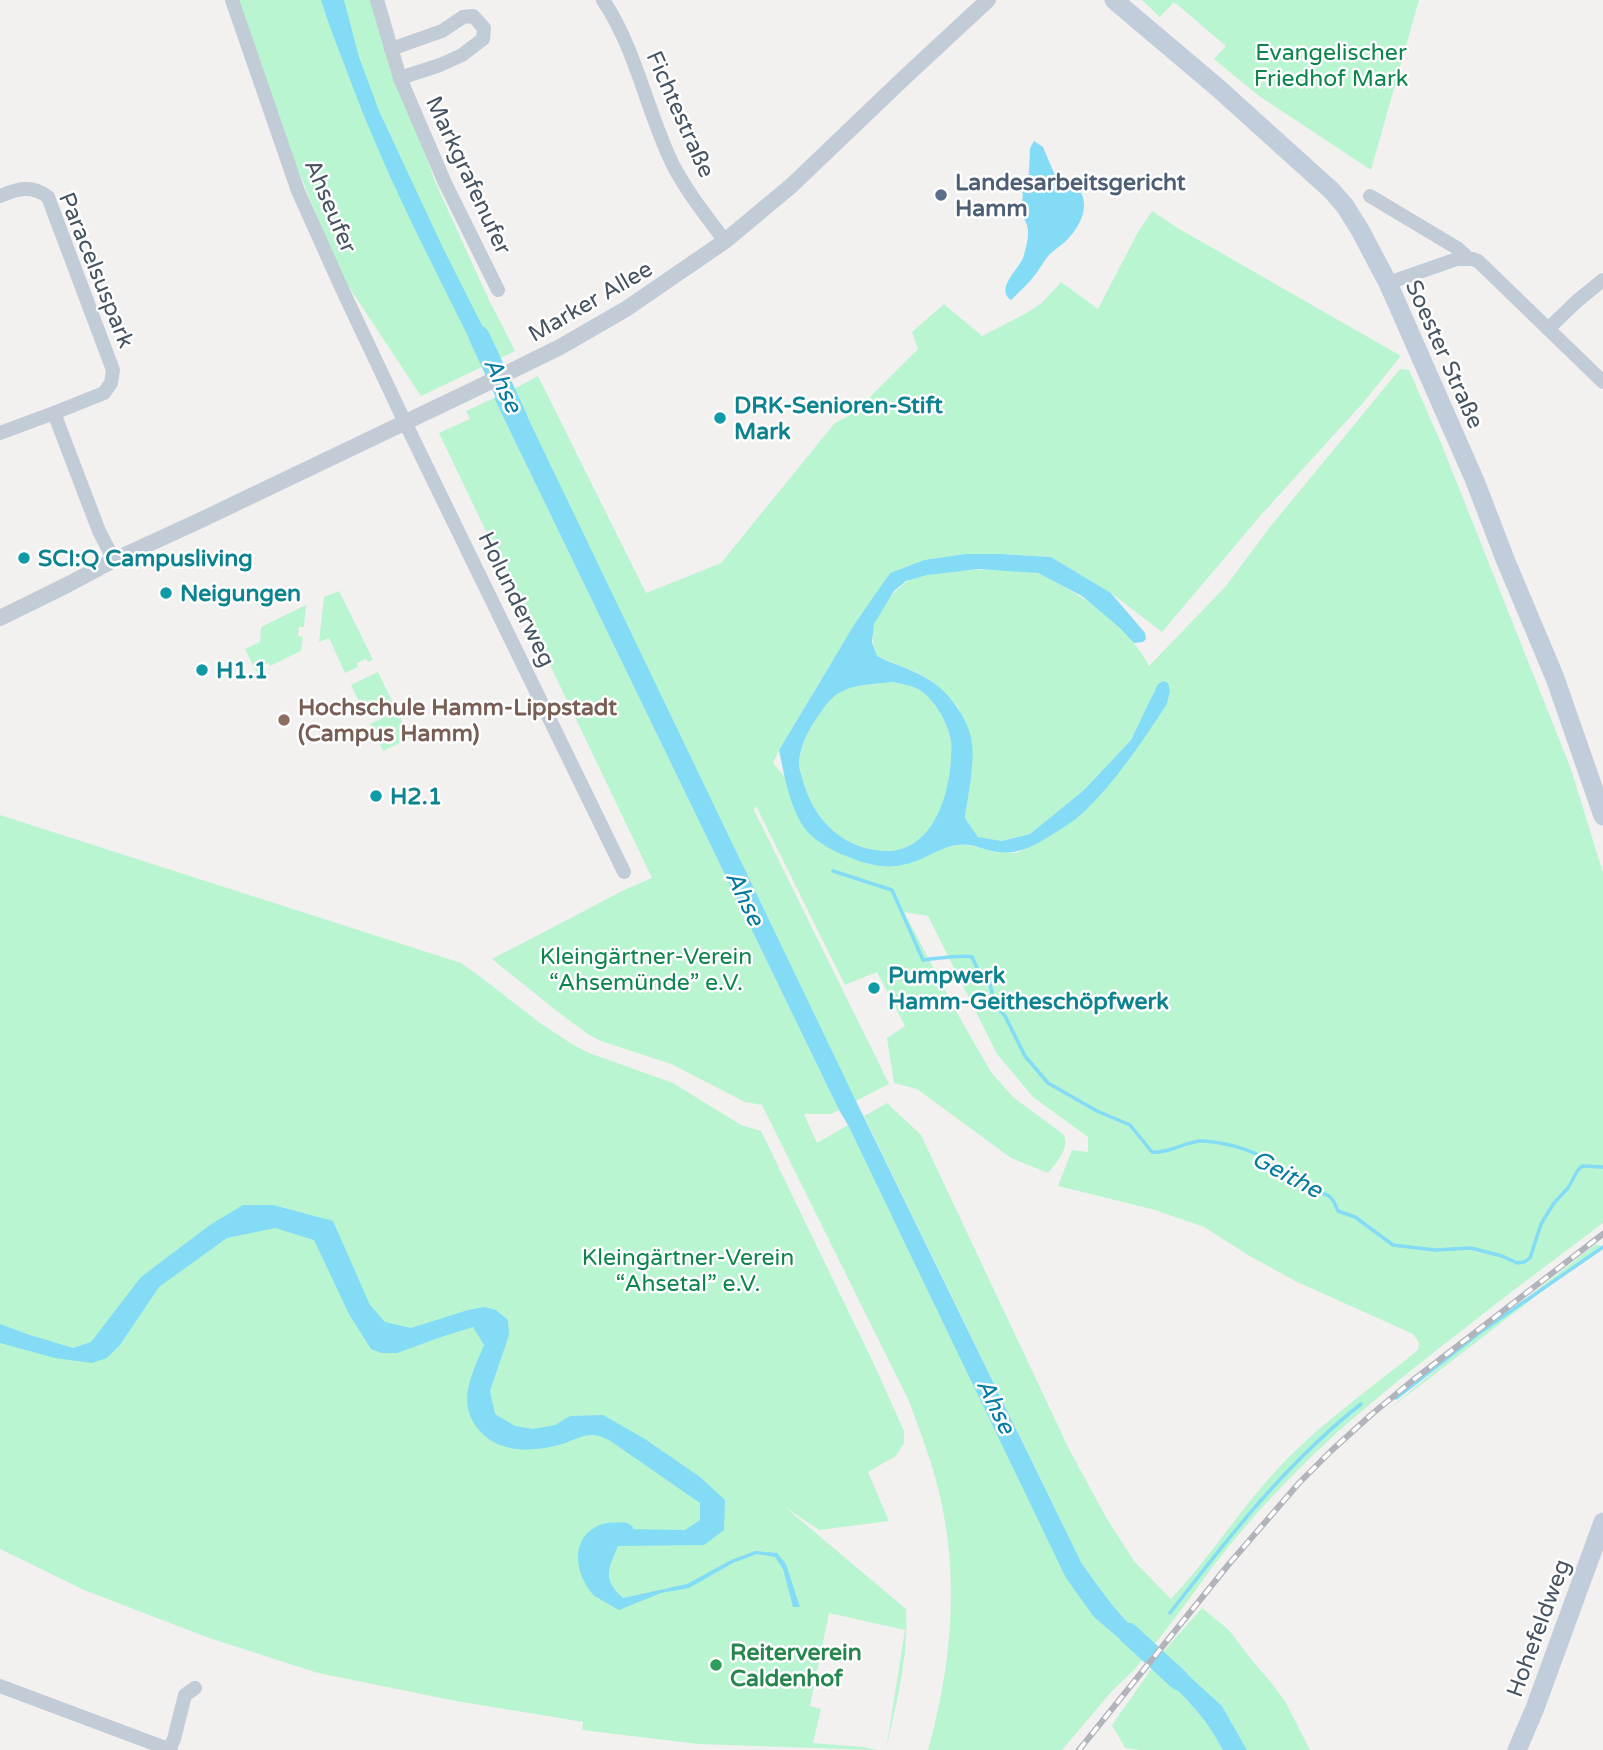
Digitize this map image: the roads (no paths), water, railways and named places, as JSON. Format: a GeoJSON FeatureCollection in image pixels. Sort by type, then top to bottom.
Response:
{"type":"FeatureCollection","features":[{"type":"Feature","properties":{"kind":"main road","name":"Soester Straße"},"geometry":{"type":"LineString","coordinates":[[1114,0],[1218,88],[1331,190],[1360,230],[1388,283],[1475,481],[1555,678],[1603,816]]}},
{"type":"Feature","properties":{"kind":"main road","name":"Hohefeldweg"},"geometry":{"type":"LineString","coordinates":[[1517,1750],[1603,1522]]}},
{"type":"Feature","properties":{"kind":"street","name":"Ahseufer"},"geometry":{"type":"LineString","coordinates":[[232,0],[298,191],[405,422]]}},
{"type":"Feature","properties":{"kind":"street","name":"Markgrafenufer"},"geometry":{"type":"LineString","coordinates":[[377,0],[400,78],[445,183],[498,290]]}},
{"type":"Feature","properties":{"kind":"street","name":"Fichtestraße"},"geometry":{"type":"LineString","coordinates":[[603,0],[611,11],[627,48],[674,165],[725,242]]}},
{"type":"Feature","properties":{"kind":"street","name":"Marker Allee"},"geometry":{"type":"LineString","coordinates":[[0,618],[114,560],[519,368],[626,309],[725,242],[791,186],[988,0]]}},
{"type":"Feature","properties":{"kind":"street","name":"Markgrafenufer"},"geometry":{"type":"LineString","coordinates":[[391,49],[442,31],[463,17],[473,16],[484,28],[483,38],[462,55],[400,78]]}},
{"type":"Feature","properties":{"kind":"street","name":"Paracelsuspark"},"geometry":{"type":"LineString","coordinates":[[0,195],[18,189],[31,189],[48,197],[113,370],[111,383],[104,393],[0,433]]}},
{"type":"Feature","properties":{"kind":"street"},"geometry":{"type":"LineString","coordinates":[[1370,196],[1457,247],[1465,258]]}},
{"type":"Feature","properties":{"kind":"street"},"geometry":{"type":"LineString","coordinates":[[1388,283],[1457,259],[1478,261],[1603,382]]}},
{"type":"Feature","properties":{"kind":"street"},"geometry":{"type":"LineString","coordinates":[[1548,329],[1603,280]]}},
{"type":"Feature","properties":{"kind":"street"},"geometry":{"type":"LineString","coordinates":[[54,413],[99,531],[114,560]]}},
{"type":"Feature","properties":{"kind":"street","name":"Holunderweg"},"geometry":{"type":"LineString","coordinates":[[405,422],[624,872]]}},
{"type":"Feature","properties":{"kind":"street"},"geometry":{"type":"LineString","coordinates":[[0,1686],[170,1750],[185,1695],[195,1688]]}},
{"type":"Feature","properties":{"kind":"water"},"geometry":{"type":"Polygon","coordinates":[[[321,0],[344,0],[359,57],[379,111],[498,357],[482,364],[427,254],[375,142],[321,0]]]}},
{"type":"Feature","properties":{"kind":"water"},"geometry":{"type":"Polygon","coordinates":[[[1034,141],[1043,147],[1054,173],[1075,184],[1081,192],[1084,210],[1081,220],[1067,240],[1050,254],[1011,300],[1005,290],[1006,285],[1023,258],[1027,242],[1028,229],[1021,211],[1021,188],[1029,173],[1030,148],[1034,141]]]}},
{"type":"Feature","properties":{"kind":"water"},"geometry":{"type":"Polygon","coordinates":[[[514,389],[1081,1562],[1123,1617],[1154,1645],[1143,1659],[1094,1617],[1066,1578],[494,398],[514,389]]]}},
{"type":"Feature","properties":{"kind":"water"},"geometry":{"type":"Polygon","coordinates":[[[965,554],[1051,557],[1111,593],[1145,633],[1146,639],[1143,642],[1134,643],[1082,596],[1038,573],[979,569],[927,575],[906,581],[894,591],[874,624],[872,642],[877,656],[938,686],[965,721],[971,737],[973,756],[965,818],[978,837],[1002,841],[1030,834],[1084,790],[1131,740],[1158,684],[1163,681],[1168,683],[1170,691],[1167,704],[1107,788],[1080,816],[1045,839],[1014,852],[997,852],[961,845],[943,849],[909,863],[896,866],[876,865],[833,850],[806,830],[792,802],[779,750],[854,625],[890,573],[924,560],[965,554]],[[893,682],[859,686],[834,696],[809,731],[799,763],[809,797],[833,831],[856,845],[884,851],[901,849],[926,833],[942,805],[951,758],[950,735],[935,705],[918,689],[893,682]]]}},
{"type":"Feature","properties":{"kind":"water"},"geometry":{"type":"Polygon","coordinates":[[[243,1205],[273,1205],[333,1221],[370,1305],[385,1322],[411,1328],[468,1310],[484,1307],[496,1310],[508,1320],[509,1335],[490,1391],[495,1414],[515,1426],[533,1429],[555,1425],[570,1416],[603,1415],[645,1439],[700,1477],[725,1500],[724,1530],[704,1545],[618,1546],[609,1574],[612,1585],[623,1598],[687,1584],[731,1560],[755,1551],[777,1553],[786,1564],[800,1607],[793,1607],[783,1569],[775,1557],[757,1554],[733,1563],[689,1588],[661,1593],[619,1610],[598,1598],[587,1568],[599,1535],[622,1529],[685,1530],[700,1520],[700,1503],[609,1440],[599,1436],[586,1436],[552,1447],[529,1449],[508,1447],[488,1438],[480,1431],[468,1410],[468,1389],[484,1345],[473,1327],[397,1353],[382,1353],[371,1349],[349,1314],[314,1240],[275,1228],[227,1238],[159,1287],[120,1345],[107,1358],[92,1363],[55,1358],[0,1343],[0,1324],[73,1348],[91,1342],[141,1277],[210,1225],[243,1205]]]}},
{"type":"Feature","properties":{"kind":"water"},"geometry":{"type":"Polygon","coordinates":[[[1163,1652],[1222,1706],[1247,1750],[1223,1750],[1192,1705],[1152,1668],[1163,1652]]]}},
{"type":"Feature","properties":{"kind":"waterway","name":"Ahse"},"geometry":{"type":"LineString","coordinates":[[479,336],[517,418]]}},
{"type":"Feature","properties":{"kind":"waterway","name":"Geithe"},"geometry":{"type":"LineString","coordinates":[[833,871],[892,890],[923,960],[972,957],[978,970],[989,980],[995,1005],[1005,1016],[1025,1056],[1048,1083],[1097,1111],[1130,1125],[1152,1152],[1204,1141],[1257,1154],[1276,1164],[1311,1190],[1328,1195],[1338,1211],[1355,1217],[1393,1245],[1435,1250],[1471,1248],[1517,1263],[1524,1262],[1530,1258],[1541,1224],[1578,1170],[1582,1166],[1603,1167]]}},
{"type":"Feature","properties":{"kind":"waterway"},"geometry":{"type":"LineString","coordinates":[[1396,1398],[1479,1333],[1603,1247]]}},
{"type":"Feature","properties":{"kind":"waterway"},"geometry":{"type":"LineString","coordinates":[[1170,1613],[1259,1502],[1308,1451],[1361,1404]]}},
{"type":"Feature","properties":{"kind":"waterway"},"geometry":{"type":"LineString","coordinates":[[601,1588],[590,1568],[590,1547],[603,1535],[624,1533]]}},
{"type":"Feature","properties":{"kind":"waterway","name":"Ahse"},"geometry":{"type":"LineString","coordinates":[[1128,1633],[1179,1680]]}},
{"type":"Feature","properties":{"kind":"railway"},"geometry":{"type":"LineString","coordinates":[[1079,1750],[1229,1564],[1299,1483],[1332,1450],[1412,1381],[1603,1234]]}},
{"type":"Feature","properties":{"kind":"place","name":"Landesarbeitsgericht Hamm"},"geometry":{"type":"Point","coordinates":[941,195]}},
{"type":"Feature","properties":{"kind":"place","name":"DRK-Senioren-Stift Mark"},"geometry":{"type":"Point","coordinates":[720,418]}},
{"type":"Feature","properties":{"kind":"place","name":"SCI:Q Campusliving"},"geometry":{"type":"Point","coordinates":[24,558]}},
{"type":"Feature","properties":{"kind":"place","name":"Neigungen"},"geometry":{"type":"Point","coordinates":[166,593]}},
{"type":"Feature","properties":{"kind":"place","name":"H1.1"},"geometry":{"type":"Point","coordinates":[202,670]}},
{"type":"Feature","properties":{"kind":"place","name":"Hochschule Hamm-Lippstadt (Campus Hamm)"},"geometry":{"type":"Point","coordinates":[284,720]}},
{"type":"Feature","properties":{"kind":"place","name":"H2.1"},"geometry":{"type":"Point","coordinates":[376,796]}},
{"type":"Feature","properties":{"kind":"place","name":"Pumpwerk Hamm-Geitheschöpfwerk"},"geometry":{"type":"Point","coordinates":[874,988]}},
{"type":"Feature","properties":{"kind":"place","name":"Reiterverein Caldenhof"},"geometry":{"type":"Point","coordinates":[716,1665]}},
{"type":"Feature","properties":{"kind":"park label","name":"Evangelischer Friedhof Mark"},"geometry":{"type":"Point","coordinates":[1331,65]}},
{"type":"Feature","properties":{"kind":"park label","name":"Kleingärtner-Verein “Ahsemünde” e.V."},"geometry":{"type":"Point","coordinates":[646,969]}},
{"type":"Feature","properties":{"kind":"park label","name":"Kleingärtner-Verein “Ahsetal” e.V."},"geometry":{"type":"Point","coordinates":[688,1270]}}]}
